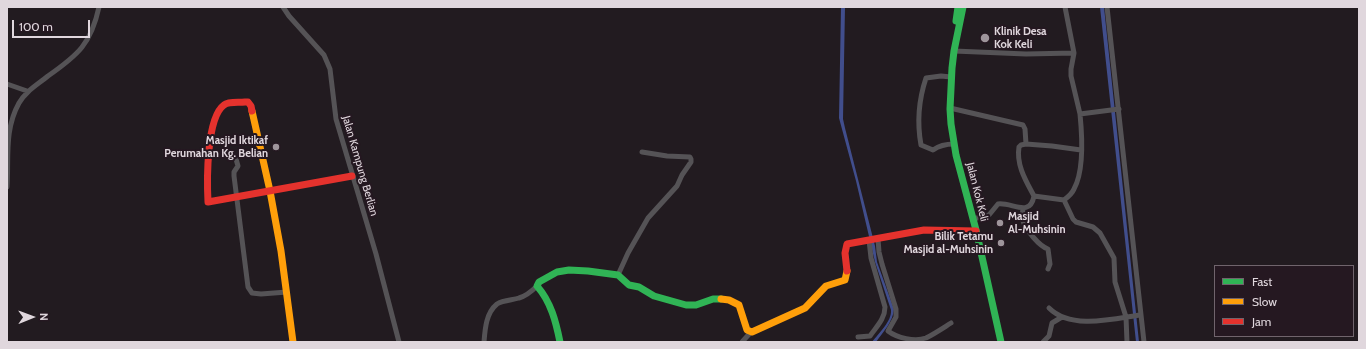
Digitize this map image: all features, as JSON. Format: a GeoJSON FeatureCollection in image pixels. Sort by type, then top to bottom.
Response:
{"type":"FeatureCollection","features":[{"type":"Feature","properties":{"kind":"street"},"geometry":{"type":"LineString","coordinates":[[7,187],[9,134],[15,113],[27,92],[70,60],[84,45],[91,32],[99,7]]}},
{"type":"Feature","properties":{"kind":"street","name":"Jalan Kampung Berlian"},"geometry":{"type":"LineString","coordinates":[[284,7],[289,16],[324,55],[330,69],[336,119],[376,254],[399,342]]}},
{"type":"Feature","properties":{"kind":"street","name":"Jalan Kok Keli"},"geometry":{"type":"LineString","coordinates":[[955,48],[953,39],[958,7]]}},
{"type":"Feature","properties":{"kind":"street","name":"Jalan Kok Keli"},"geometry":{"type":"LineString","coordinates":[[963,7],[951,78],[950,108],[954,144],[976,231],[1001,342]]}},
{"type":"Feature","properties":{"kind":"street"},"geometry":{"type":"LineString","coordinates":[[1064,200],[1071,193],[1077,182],[1081,150],[1080,114],[1071,76],[1074,53],[1065,7]]}},
{"type":"Feature","properties":{"kind":"street"},"geometry":{"type":"LineString","coordinates":[[1107,7],[1139,315],[1144,342]]}},
{"type":"Feature","properties":{"kind":"street"},"geometry":{"type":"LineString","coordinates":[[955,48],[1026,54],[1074,53]]}},
{"type":"Feature","properties":{"kind":"street"},"geometry":{"type":"LineString","coordinates":[[951,78],[942,76],[926,78],[922,94],[919,124],[921,145],[933,150],[944,144],[954,144]]}},
{"type":"Feature","properties":{"kind":"street"},"geometry":{"type":"LineString","coordinates":[[7,84],[27,92]]}},
{"type":"Feature","properties":{"kind":"street"},"geometry":{"type":"LineString","coordinates":[[293,342],[287,292],[270,191],[248,102],[228,104],[221,108],[212,129],[208,149],[208,202],[270,191],[352,176]]}},
{"type":"Feature","properties":{"kind":"street"},"geometry":{"type":"LineString","coordinates":[[950,108],[1021,125],[1025,128],[1026,144]]}},
{"type":"Feature","properties":{"kind":"street"},"geometry":{"type":"LineString","coordinates":[[1080,114],[1118,109]]}},
{"type":"Feature","properties":{"kind":"street"},"geometry":{"type":"LineString","coordinates":[[973,219],[989,215],[998,204],[1023,208],[1031,206],[1034,196],[1024,175],[1019,158],[1019,147],[1021,145],[1052,146],[1081,150]]}},
{"type":"Feature","properties":{"kind":"street"},"geometry":{"type":"LineString","coordinates":[[618,275],[628,253],[648,218],[677,186],[692,159],[690,157],[667,156],[642,152]]}},
{"type":"Feature","properties":{"kind":"street"},"geometry":{"type":"LineString","coordinates":[[236,159],[238,166],[234,174],[236,197],[248,287],[252,293],[261,294],[287,292]]}},
{"type":"Feature","properties":{"kind":"street"},"geometry":{"type":"LineString","coordinates":[[1034,196],[1064,200]]}},
{"type":"Feature","properties":{"kind":"street"},"geometry":{"type":"LineString","coordinates":[[1064,200],[1076,222],[1093,227],[1100,233],[1114,258],[1115,282],[1128,317],[1127,342]]}},
{"type":"Feature","properties":{"kind":"street"},"geometry":{"type":"LineString","coordinates":[[1023,208],[1022,219],[1025,226],[1040,245],[1048,250],[1050,264],[1048,269]]}},
{"type":"Feature","properties":{"kind":"street"},"geometry":{"type":"LineString","coordinates":[[742,342],[751,332],[805,308],[826,286],[845,280],[847,274],[845,255],[847,244],[929,229],[976,231]]}},
{"type":"Feature","properties":{"kind":"street"},"geometry":{"type":"LineString","coordinates":[[878,239],[882,264],[896,309],[896,317],[888,331],[898,337],[918,339],[925,338],[951,323]]}},
{"type":"Feature","properties":{"kind":"street"},"geometry":{"type":"LineString","coordinates":[[858,337],[870,336],[883,318],[885,312],[885,307],[871,258],[869,240]]}},
{"type":"Feature","properties":{"kind":"street"},"geometry":{"type":"LineString","coordinates":[[484,342],[486,321],[498,303],[521,297],[530,292],[539,282],[557,272],[569,270],[588,270],[618,275],[628,285],[639,287],[654,296],[686,305],[693,305],[713,299],[735,302],[740,308],[748,330],[751,332]]}},
{"type":"Feature","properties":{"kind":"street"},"geometry":{"type":"LineString","coordinates":[[537,286],[547,299],[559,334],[560,342]]}},
{"type":"Feature","properties":{"kind":"street"},"geometry":{"type":"LineString","coordinates":[[1049,308],[1062,317],[1070,320],[1090,321],[1139,315]]}},
{"type":"Feature","properties":{"kind":"street"},"geometry":{"type":"LineString","coordinates":[[1043,342],[1049,336],[1052,323],[1062,317]]}},
{"type":"Feature","properties":{"kind":"water"},"geometry":{"type":"Polygon","coordinates":[[[841,7],[845,7],[843,119],[875,246],[877,262],[894,309],[890,323],[876,342],[872,342],[887,323],[891,310],[875,262],[856,181],[839,118],[841,7]]]}},
{"type":"Feature","properties":{"kind":"water"},"geometry":{"type":"Polygon","coordinates":[[[1100,7],[1104,7],[1139,342],[1136,342],[1100,7]]]}},
{"type":"Feature","properties":{"kind":"traffic: fast"},"geometry":{"type":"LineString","coordinates":[[956,21],[958,7]]}},
{"type":"Feature","properties":{"kind":"traffic: fast"},"geometry":{"type":"LineString","coordinates":[[963,7],[952,68],[950,109],[951,124],[956,155],[976,230],[1001,342]]}},
{"type":"Feature","properties":{"kind":"traffic: fast"},"geometry":{"type":"LineString","coordinates":[[560,342],[555,320],[549,305],[537,286],[539,282],[557,272],[569,270],[618,275],[629,285],[639,287],[654,296],[686,305],[696,305],[713,299],[721,299]]}},
{"type":"Feature","properties":{"kind":"traffic: slow"},"geometry":{"type":"LineString","coordinates":[[252,111],[270,191],[281,251],[293,342]]}},
{"type":"Feature","properties":{"kind":"traffic: slow"},"geometry":{"type":"LineString","coordinates":[[721,299],[729,300],[739,305],[747,330],[752,332],[805,308],[826,286],[845,280],[847,271]]}},
{"type":"Feature","properties":{"kind":"traffic: jam"},"geometry":{"type":"LineString","coordinates":[[252,111],[248,102],[245,102],[226,104],[218,112],[214,123],[209,151],[208,202],[352,176]]}},
{"type":"Feature","properties":{"kind":"traffic: jam"},"geometry":{"type":"LineString","coordinates":[[847,271],[845,253],[847,244],[924,230],[976,231]]}},
{"type":"Feature","properties":{"kind":"place","name":"Klinik Desa Kok Keli"},"geometry":{"type":"Point","coordinates":[985,38]}},
{"type":"Feature","properties":{"kind":"place","name":"Masjid Iktikaf Perumahan Kg. Belian"},"geometry":{"type":"Point","coordinates":[276,147]}},
{"type":"Feature","properties":{"kind":"place","name":"Masjid Al-Muhsinin"},"geometry":{"type":"Point","coordinates":[1000,223]}},
{"type":"Feature","properties":{"kind":"place","name":"Bilik Tetamu Masjid al-Muhsinin"},"geometry":{"type":"Point","coordinates":[1001,243]}}]}
